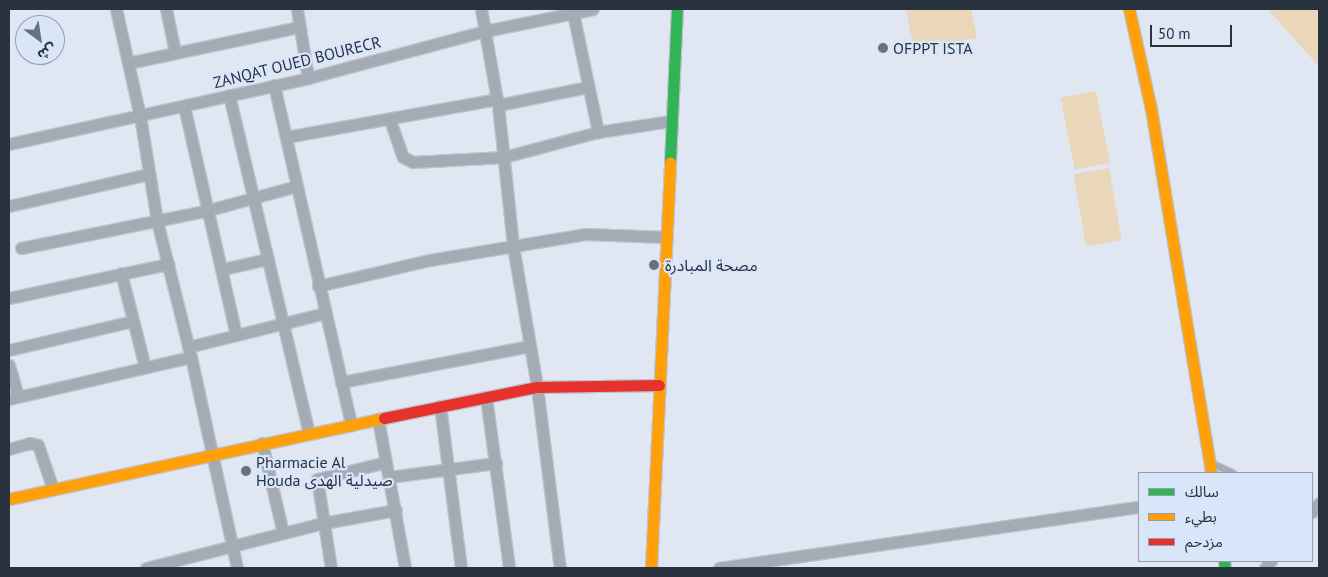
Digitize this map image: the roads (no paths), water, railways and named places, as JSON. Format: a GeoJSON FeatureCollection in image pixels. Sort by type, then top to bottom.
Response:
{"type":"FeatureCollection","features":[{"type":"Feature","properties":{"kind":"street"},"geometry":{"type":"LineString","coordinates":[[116,9],[140,116],[157,221],[190,352],[237,568]]}},
{"type":"Feature","properties":{"kind":"street"},"geometry":{"type":"LineString","coordinates":[[166,9],[175,52]]}},
{"type":"Feature","properties":{"kind":"street"},"geometry":{"type":"LineString","coordinates":[[297,9],[308,78]]}},
{"type":"Feature","properties":{"kind":"street"},"geometry":{"type":"LineString","coordinates":[[482,9],[498,102],[513,246],[536,387],[560,568]]}},
{"type":"Feature","properties":{"kind":"street","name":"ZANQAT OUED BOURECR"},"geometry":{"type":"LineString","coordinates":[[9,144],[308,78],[485,30],[593,9]]}},
{"type":"Feature","properties":{"kind":"street"},"geometry":{"type":"LineString","coordinates":[[651,568],[677,9]]}},
{"type":"Feature","properties":{"kind":"street"},"geometry":{"type":"LineString","coordinates":[[1129,9],[1151,109],[1210,468]]}},
{"type":"Feature","properties":{"kind":"street"},"geometry":{"type":"LineString","coordinates":[[573,13],[598,132]]}},
{"type":"Feature","properties":{"kind":"street"},"geometry":{"type":"LineString","coordinates":[[128,63],[299,27]]}},
{"type":"Feature","properties":{"kind":"street"},"geometry":{"type":"LineString","coordinates":[[274,85],[351,425]]}},
{"type":"Feature","properties":{"kind":"street"},"geometry":{"type":"LineString","coordinates":[[286,137],[588,87]]}},
{"type":"Feature","properties":{"kind":"street"},"geometry":{"type":"LineString","coordinates":[[229,96],[309,434]]}},
{"type":"Feature","properties":{"kind":"street"},"geometry":{"type":"LineString","coordinates":[[184,106],[223,269],[236,335]]}},
{"type":"Feature","properties":{"kind":"street"},"geometry":{"type":"LineString","coordinates":[[390,120],[407,161],[504,157],[598,132],[671,121]]}},
{"type":"Feature","properties":{"kind":"street"},"geometry":{"type":"LineString","coordinates":[[9,206],[149,174]]}},
{"type":"Feature","properties":{"kind":"street"},"geometry":{"type":"LineString","coordinates":[[21,248],[209,210],[297,186]]}},
{"type":"Feature","properties":{"kind":"street"},"geometry":{"type":"LineString","coordinates":[[318,286],[430,260],[585,234],[667,237]]}},
{"type":"Feature","properties":{"kind":"street"},"geometry":{"type":"LineString","coordinates":[[223,269],[267,259]]}},
{"type":"Feature","properties":{"kind":"street"},"geometry":{"type":"LineString","coordinates":[[9,298],[168,264]]}},
{"type":"Feature","properties":{"kind":"street"},"geometry":{"type":"LineString","coordinates":[[121,273],[146,367]]}},
{"type":"Feature","properties":{"kind":"street"},"geometry":{"type":"LineString","coordinates":[[9,364],[13,398],[146,367],[236,335],[325,313]]}},
{"type":"Feature","properties":{"kind":"street"},"geometry":{"type":"LineString","coordinates":[[9,350],[133,321]]}},
{"type":"Feature","properties":{"kind":"street"},"geometry":{"type":"LineString","coordinates":[[341,382],[530,346]]}},
{"type":"Feature","properties":{"kind":"street"},"geometry":{"type":"LineString","coordinates":[[9,499],[212,453],[536,387],[659,385]]}},
{"type":"Feature","properties":{"kind":"street"},"geometry":{"type":"LineString","coordinates":[[486,397],[509,568]]}},
{"type":"Feature","properties":{"kind":"street"},"geometry":{"type":"LineString","coordinates":[[440,406],[461,568]]}},
{"type":"Feature","properties":{"kind":"street"},"geometry":{"type":"LineString","coordinates":[[378,419],[405,568]]}},
{"type":"Feature","properties":{"kind":"street"},"geometry":{"type":"LineString","coordinates":[[9,449],[30,443],[38,445],[53,489]]}},
{"type":"Feature","properties":{"kind":"street"},"geometry":{"type":"LineString","coordinates":[[262,443],[283,533]]}},
{"type":"Feature","properties":{"kind":"street"},"geometry":{"type":"LineString","coordinates":[[331,568],[316,482],[319,477],[386,462]]}},
{"type":"Feature","properties":{"kind":"street"},"geometry":{"type":"LineString","coordinates":[[389,477],[447,467],[496,463]]}},
{"type":"Feature","properties":{"kind":"street"},"geometry":{"type":"LineString","coordinates":[[719,568],[1138,507]]}},
{"type":"Feature","properties":{"kind":"street"},"geometry":{"type":"LineString","coordinates":[[146,568],[323,523],[396,510]]}},
{"type":"Feature","properties":{"kind":"lane"},"geometry":{"type":"LineString","coordinates":[[1210,468],[1228,472]]}},
{"type":"Feature","properties":{"kind":"place","name":"OFPPT ISTA"},"geometry":{"type":"Point","coordinates":[883,48]}},
{"type":"Feature","properties":{"kind":"place","name":"مصحة المبادرة"},"geometry":{"type":"Point","coordinates":[654,265]}},
{"type":"Feature","properties":{"kind":"place","name":"Pharmacie Al Houda صيدلية الهدى"},"geometry":{"type":"Point","coordinates":[246,471]}}]}
